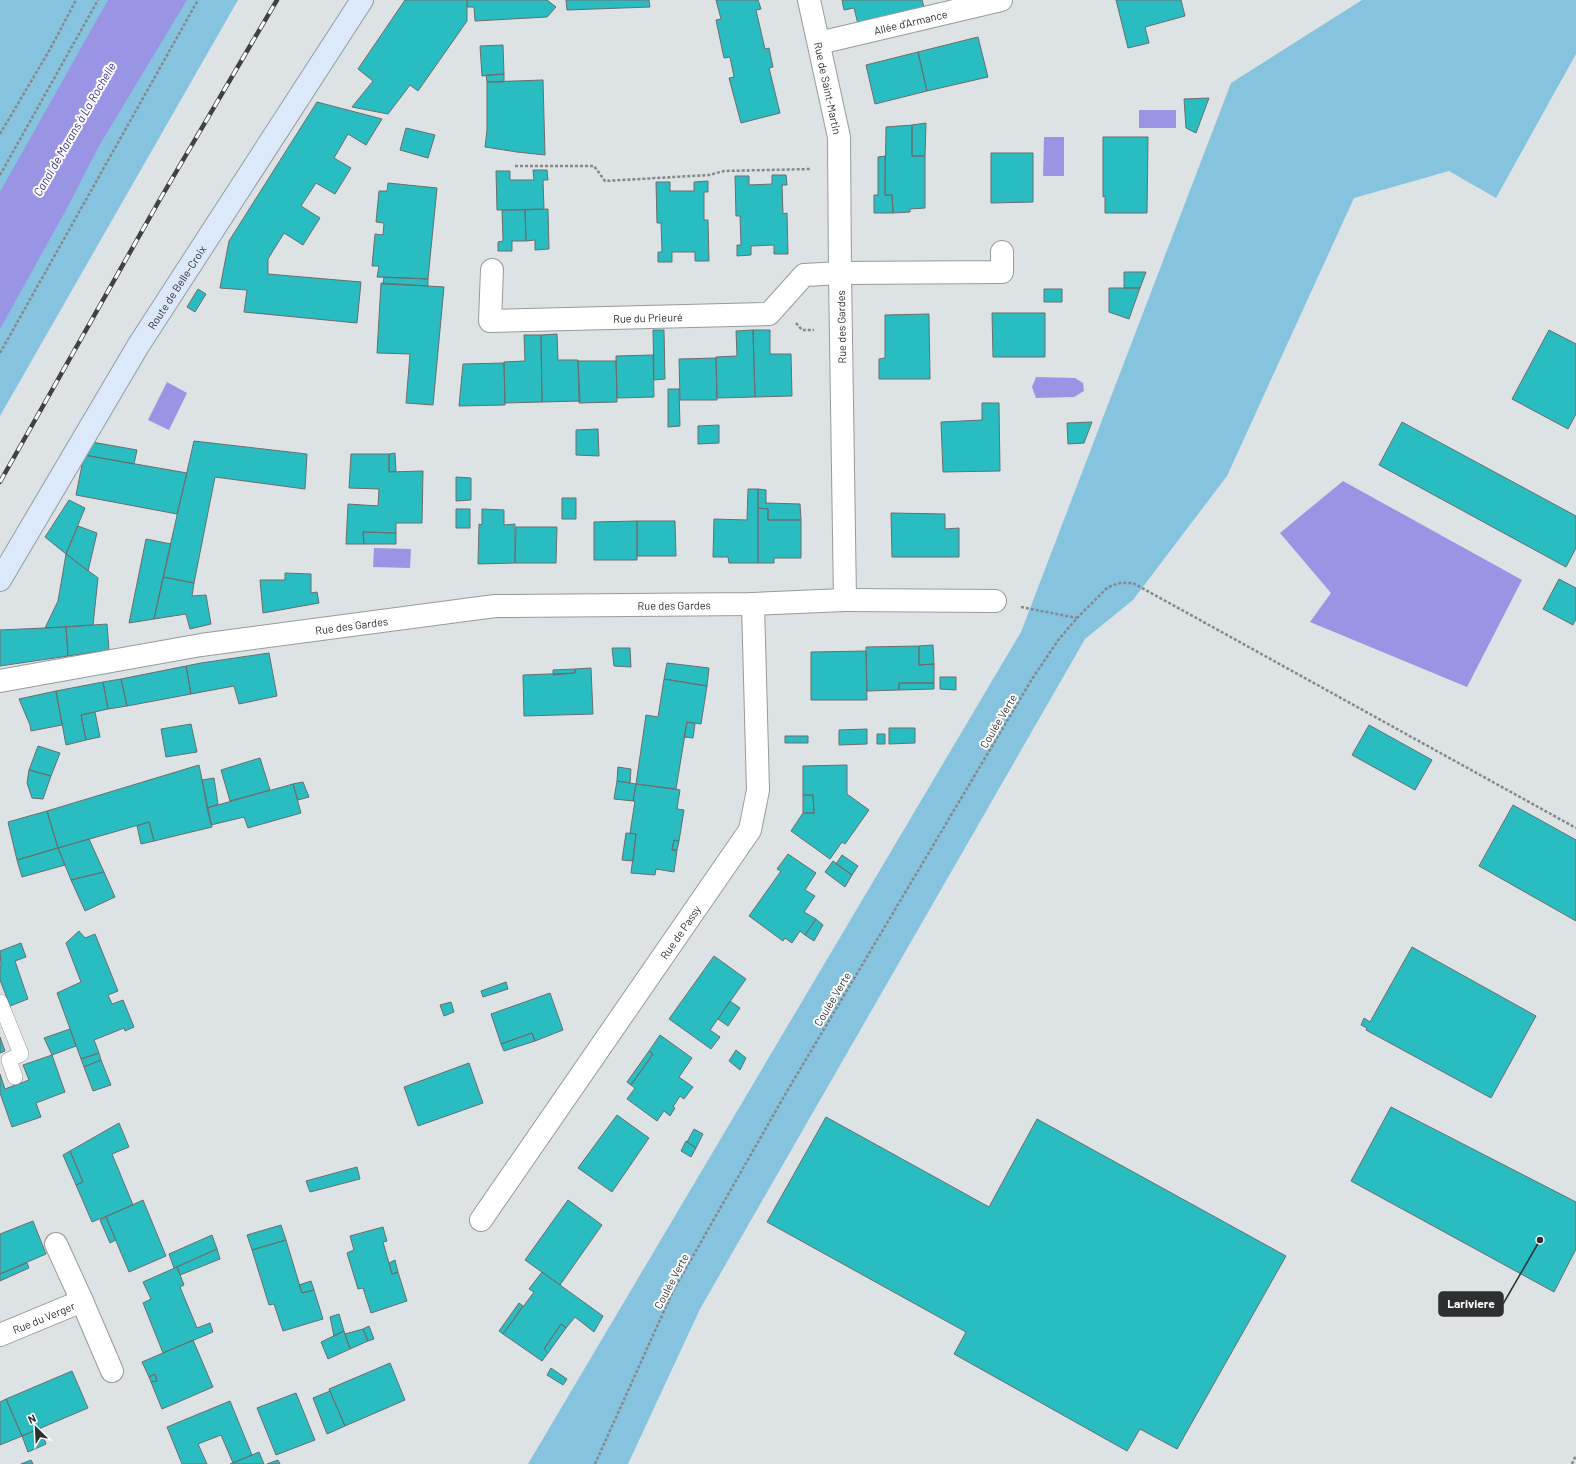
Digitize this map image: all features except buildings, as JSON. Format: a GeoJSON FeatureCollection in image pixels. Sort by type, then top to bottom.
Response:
{"type":"FeatureCollection","features":[{"type":"Feature","properties":{"kind":"street","name":"Route de Belle-Croix"},"geometry":{"type":"LineString","coordinates":[[0,580],[138,346],[362,0]]}},
{"type":"Feature","properties":{"kind":"street","name":"Rue de Saint-Martin"},"geometry":{"type":"LineString","coordinates":[[809,0],[839,137],[840,273]]}},
{"type":"Feature","properties":{"kind":"street","name":"Allée d'Armance"},"geometry":{"type":"LineString","coordinates":[[819,43],[1001,0]]}},
{"type":"Feature","properties":{"kind":"street"},"geometry":{"type":"LineString","coordinates":[[840,273],[1002,272],[1002,252]]}},
{"type":"Feature","properties":{"kind":"street","name":"Rue du Prieuré"},"geometry":{"type":"LineString","coordinates":[[492,270],[490,321],[769,314],[804,275],[840,273]]}},
{"type":"Feature","properties":{"kind":"street","name":"Rue des Gardes"},"geometry":{"type":"LineString","coordinates":[[0,681],[201,645],[495,606],[753,604],[845,600],[840,273]]}},
{"type":"Feature","properties":{"kind":"street"},"geometry":{"type":"LineString","coordinates":[[845,600],[995,601]]}},
{"type":"Feature","properties":{"kind":"street","name":"Rue de Passy"},"geometry":{"type":"LineString","coordinates":[[481,1220],[750,830],[758,790],[753,604]]}},
{"type":"Feature","properties":{"kind":"street"},"geometry":{"type":"LineString","coordinates":[[56,1244],[82,1300]]}},
{"type":"Feature","properties":{"kind":"street","name":"Rue du Verger"},"geometry":{"type":"LineString","coordinates":[[0,1335],[82,1300],[112,1370]]}},
{"type":"Feature","properties":{"kind":"lane"},"geometry":{"type":"LineString","coordinates":[[0,1002],[21,1054],[9,1060],[15,1078]]}},
{"type":"Feature","properties":{"kind":"path"},"geometry":{"type":"LineString","coordinates":[[0,134],[49,51],[76,0]]}},
{"type":"Feature","properties":{"kind":"path"},"geometry":{"type":"LineString","coordinates":[[0,175],[98,0]]}},
{"type":"Feature","properties":{"kind":"path"},"geometry":{"type":"LineString","coordinates":[[0,353],[198,0]]}},
{"type":"Feature","properties":{"kind":"path"},"geometry":{"type":"LineString","coordinates":[[515,166],[594,166],[605,181],[709,175],[724,172],[816,169]]}},
{"type":"Feature","properties":{"kind":"path"},"geometry":{"type":"LineString","coordinates":[[789,324],[797,323],[802,330],[816,330]]}},
{"type":"Feature","properties":{"kind":"path","name":"Coulée Verte"},"geometry":{"type":"LineString","coordinates":[[595,1464],[673,1291],[786,1093],[1032,679],[1059,639],[1077,618],[1108,587],[1120,583],[1132,583],[1576,828]]}},
{"type":"Feature","properties":{"kind":"path"},"geometry":{"type":"LineString","coordinates":[[995,601],[1077,618]]}},
{"type":"Feature","properties":{"kind":"path"},"geometry":{"type":"LineString","coordinates":[[1572,1464],[1576,1455]]}},
{"type":"Feature","properties":{"kind":"shaded area"},"geometry":{"type":"Polygon","coordinates":[[[0,0],[238,0],[0,416],[0,0]]]}},
{"type":"Feature","properties":{"kind":"shaded area"},"geometry":{"type":"Polygon","coordinates":[[[1362,0],[1576,0],[1576,54],[1496,198],[1449,171],[1354,198],[1227,476],[1133,600],[1085,639],[700,1309],[628,1464],[528,1464],[1021,632],[1231,83],[1362,0]]]}},
{"type":"Feature","properties":{"kind":"water","name":"Canal de Marans à La Rochelle"},"geometry":{"type":"Polygon","coordinates":[[[108,0],[187,0],[99,146],[66,210],[0,329],[0,192],[108,0]]]}},
{"type":"Feature","properties":{"kind":"water"},"geometry":{"type":"Polygon","coordinates":[[[1139,110],[1176,110],[1176,128],[1139,128],[1139,110]]]}},
{"type":"Feature","properties":{"kind":"water"},"geometry":{"type":"Polygon","coordinates":[[[1044,137],[1064,137],[1064,176],[1043,176],[1044,137]]]}},
{"type":"Feature","properties":{"kind":"water"},"geometry":{"type":"Polygon","coordinates":[[[1036,377],[1075,378],[1083,383],[1084,391],[1074,397],[1036,398],[1032,387],[1036,377]]]}},
{"type":"Feature","properties":{"kind":"water"},"geometry":{"type":"Polygon","coordinates":[[[167,382],[187,393],[169,430],[148,420],[167,382]]]}},
{"type":"Feature","properties":{"kind":"water"},"geometry":{"type":"Polygon","coordinates":[[[1343,481],[1522,580],[1467,687],[1310,622],[1331,593],[1280,533],[1343,481]]]}},
{"type":"Feature","properties":{"kind":"water"},"geometry":{"type":"Polygon","coordinates":[[[374,548],[411,549],[410,568],[373,567],[374,548]]]}},
{"type":"Feature","properties":{"kind":"railway"},"geometry":{"type":"LineString","coordinates":[[0,482],[159,201],[277,0]]}},
{"type":"Feature","properties":{"kind":"place","name":"Lariviere"},"geometry":{"type":"Point","coordinates":[1540,1240]}}]}
